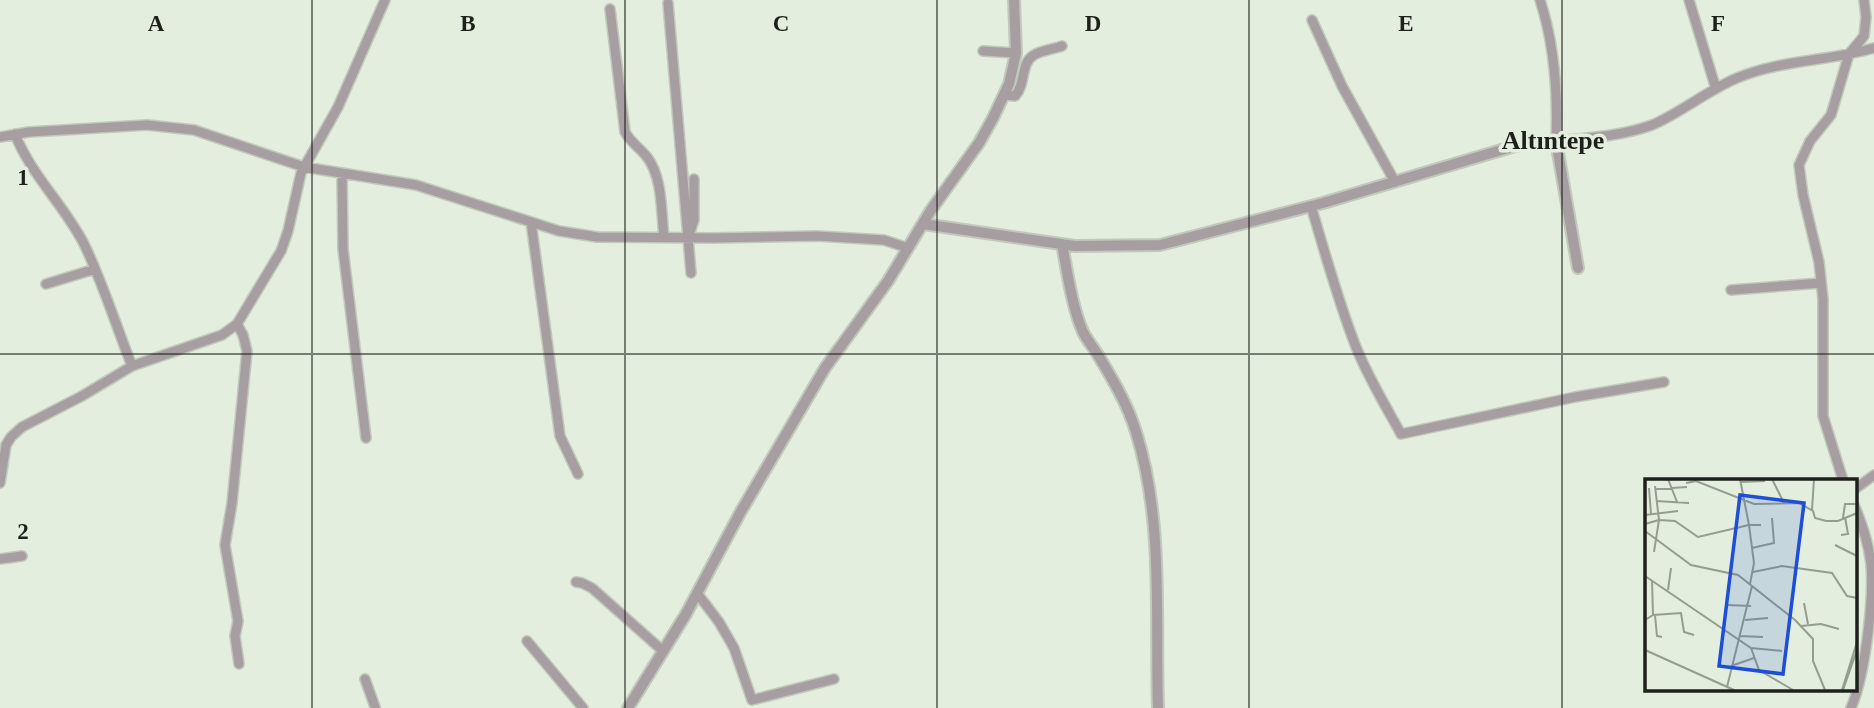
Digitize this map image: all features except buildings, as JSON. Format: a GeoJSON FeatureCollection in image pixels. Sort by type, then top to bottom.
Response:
{"type":"FeatureCollection","features":[{"type":"Feature","properties":{"kind":"street"},"geometry":{"type":"LineString","coordinates":[[0,482],[6,445],[22,428],[82,397],[132,366],[222,335],[237,324],[281,251],[304,167],[338,107],[385,0]]}},
{"type":"Feature","properties":{"kind":"street"},"geometry":{"type":"LineString","coordinates":[[628,708],[825,368],[888,281],[923,224],[979,143],[1009,83],[1016,53],[1014,0]]}},
{"type":"Feature","properties":{"kind":"street"},"geometry":{"type":"LineString","coordinates":[[1540,0],[1549,27],[1554,58],[1558,106],[1556,141],[1578,268]]}},
{"type":"Feature","properties":{"kind":"street"},"geometry":{"type":"LineString","coordinates":[[1689,0],[1716,89]]}},
{"type":"Feature","properties":{"kind":"street"},"geometry":{"type":"LineString","coordinates":[[1842,479],[1823,416],[1819,262],[1803,195],[1799,165],[1810,141],[1831,116],[1849,54],[1864,37],[1864,0]]}},
{"type":"Feature","properties":{"kind":"street"},"geometry":{"type":"LineString","coordinates":[[668,3],[691,273]]}},
{"type":"Feature","properties":{"kind":"street"},"geometry":{"type":"LineString","coordinates":[[610,9],[625,132],[629,140],[647,157],[656,175],[664,237]]}},
{"type":"Feature","properties":{"kind":"street"},"geometry":{"type":"LineString","coordinates":[[1312,20],[1342,86],[1395,182]]}},
{"type":"Feature","properties":{"kind":"street"},"geometry":{"type":"LineString","coordinates":[[1004,95],[1015,96],[1021,90],[1026,63],[1032,55],[1062,46]]}},
{"type":"Feature","properties":{"kind":"street"},"geometry":{"type":"LineString","coordinates":[[923,224],[1062,244],[1160,245],[1311,206],[1515,146],[1610,136],[1653,124],[1736,78],[1766,68],[1874,48]]}},
{"type":"Feature","properties":{"kind":"street"},"geometry":{"type":"LineString","coordinates":[[983,51],[1016,53]]}},
{"type":"Feature","properties":{"kind":"street"},"geometry":{"type":"LineString","coordinates":[[0,136],[105,127],[159,126],[194,130],[304,167],[415,185],[559,230],[597,237],[852,237],[884,240],[908,248]]}},
{"type":"Feature","properties":{"kind":"street"},"geometry":{"type":"LineString","coordinates":[[15,134],[21,151],[34,172],[77,233],[132,366]]}},
{"type":"Feature","properties":{"kind":"street"},"geometry":{"type":"LineString","coordinates":[[342,174],[342,249],[366,438]]}},
{"type":"Feature","properties":{"kind":"street"},"geometry":{"type":"LineString","coordinates":[[688,237],[694,220],[694,179]]}},
{"type":"Feature","properties":{"kind":"street"},"geometry":{"type":"LineString","coordinates":[[1311,206],[1333,282],[1357,348],[1375,388],[1401,434],[1575,397],[1664,382]]}},
{"type":"Feature","properties":{"kind":"street"},"geometry":{"type":"LineString","coordinates":[[531,222],[560,436],[578,474]]}},
{"type":"Feature","properties":{"kind":"street"},"geometry":{"type":"LineString","coordinates":[[1062,244],[1069,283],[1083,332],[1119,394],[1136,431],[1145,473],[1157,554],[1158,708]]}},
{"type":"Feature","properties":{"kind":"street"},"geometry":{"type":"LineString","coordinates":[[46,284],[94,269]]}},
{"type":"Feature","properties":{"kind":"street"},"geometry":{"type":"LineString","coordinates":[[1731,290],[1821,283]]}},
{"type":"Feature","properties":{"kind":"street"},"geometry":{"type":"LineString","coordinates":[[237,324],[247,351],[232,503],[225,545],[238,621],[235,636],[239,664]]}},
{"type":"Feature","properties":{"kind":"street"},"geometry":{"type":"LineString","coordinates":[[1856,488],[1874,475]]}},
{"type":"Feature","properties":{"kind":"street"},"geometry":{"type":"LineString","coordinates":[[1851,708],[1859,691],[1865,655],[1871,585],[1871,563],[1860,540],[1856,514]]}},
{"type":"Feature","properties":{"kind":"street"},"geometry":{"type":"LineString","coordinates":[[0,559],[22,556]]}},
{"type":"Feature","properties":{"kind":"street"},"geometry":{"type":"LineString","coordinates":[[576,582],[592,588],[663,651]]}},
{"type":"Feature","properties":{"kind":"street"},"geometry":{"type":"LineString","coordinates":[[697,593],[734,648],[752,700],[834,679]]}},
{"type":"Feature","properties":{"kind":"street"},"geometry":{"type":"LineString","coordinates":[[527,641],[583,708]]}},
{"type":"Feature","properties":{"kind":"street"},"geometry":{"type":"LineString","coordinates":[[365,679],[375,708],[368,708]]}},
{"type":"Feature","properties":{"kind":"district","name":"Altıntepe"},"geometry":{"type":"Point","coordinates":[1553,140]}}]}
